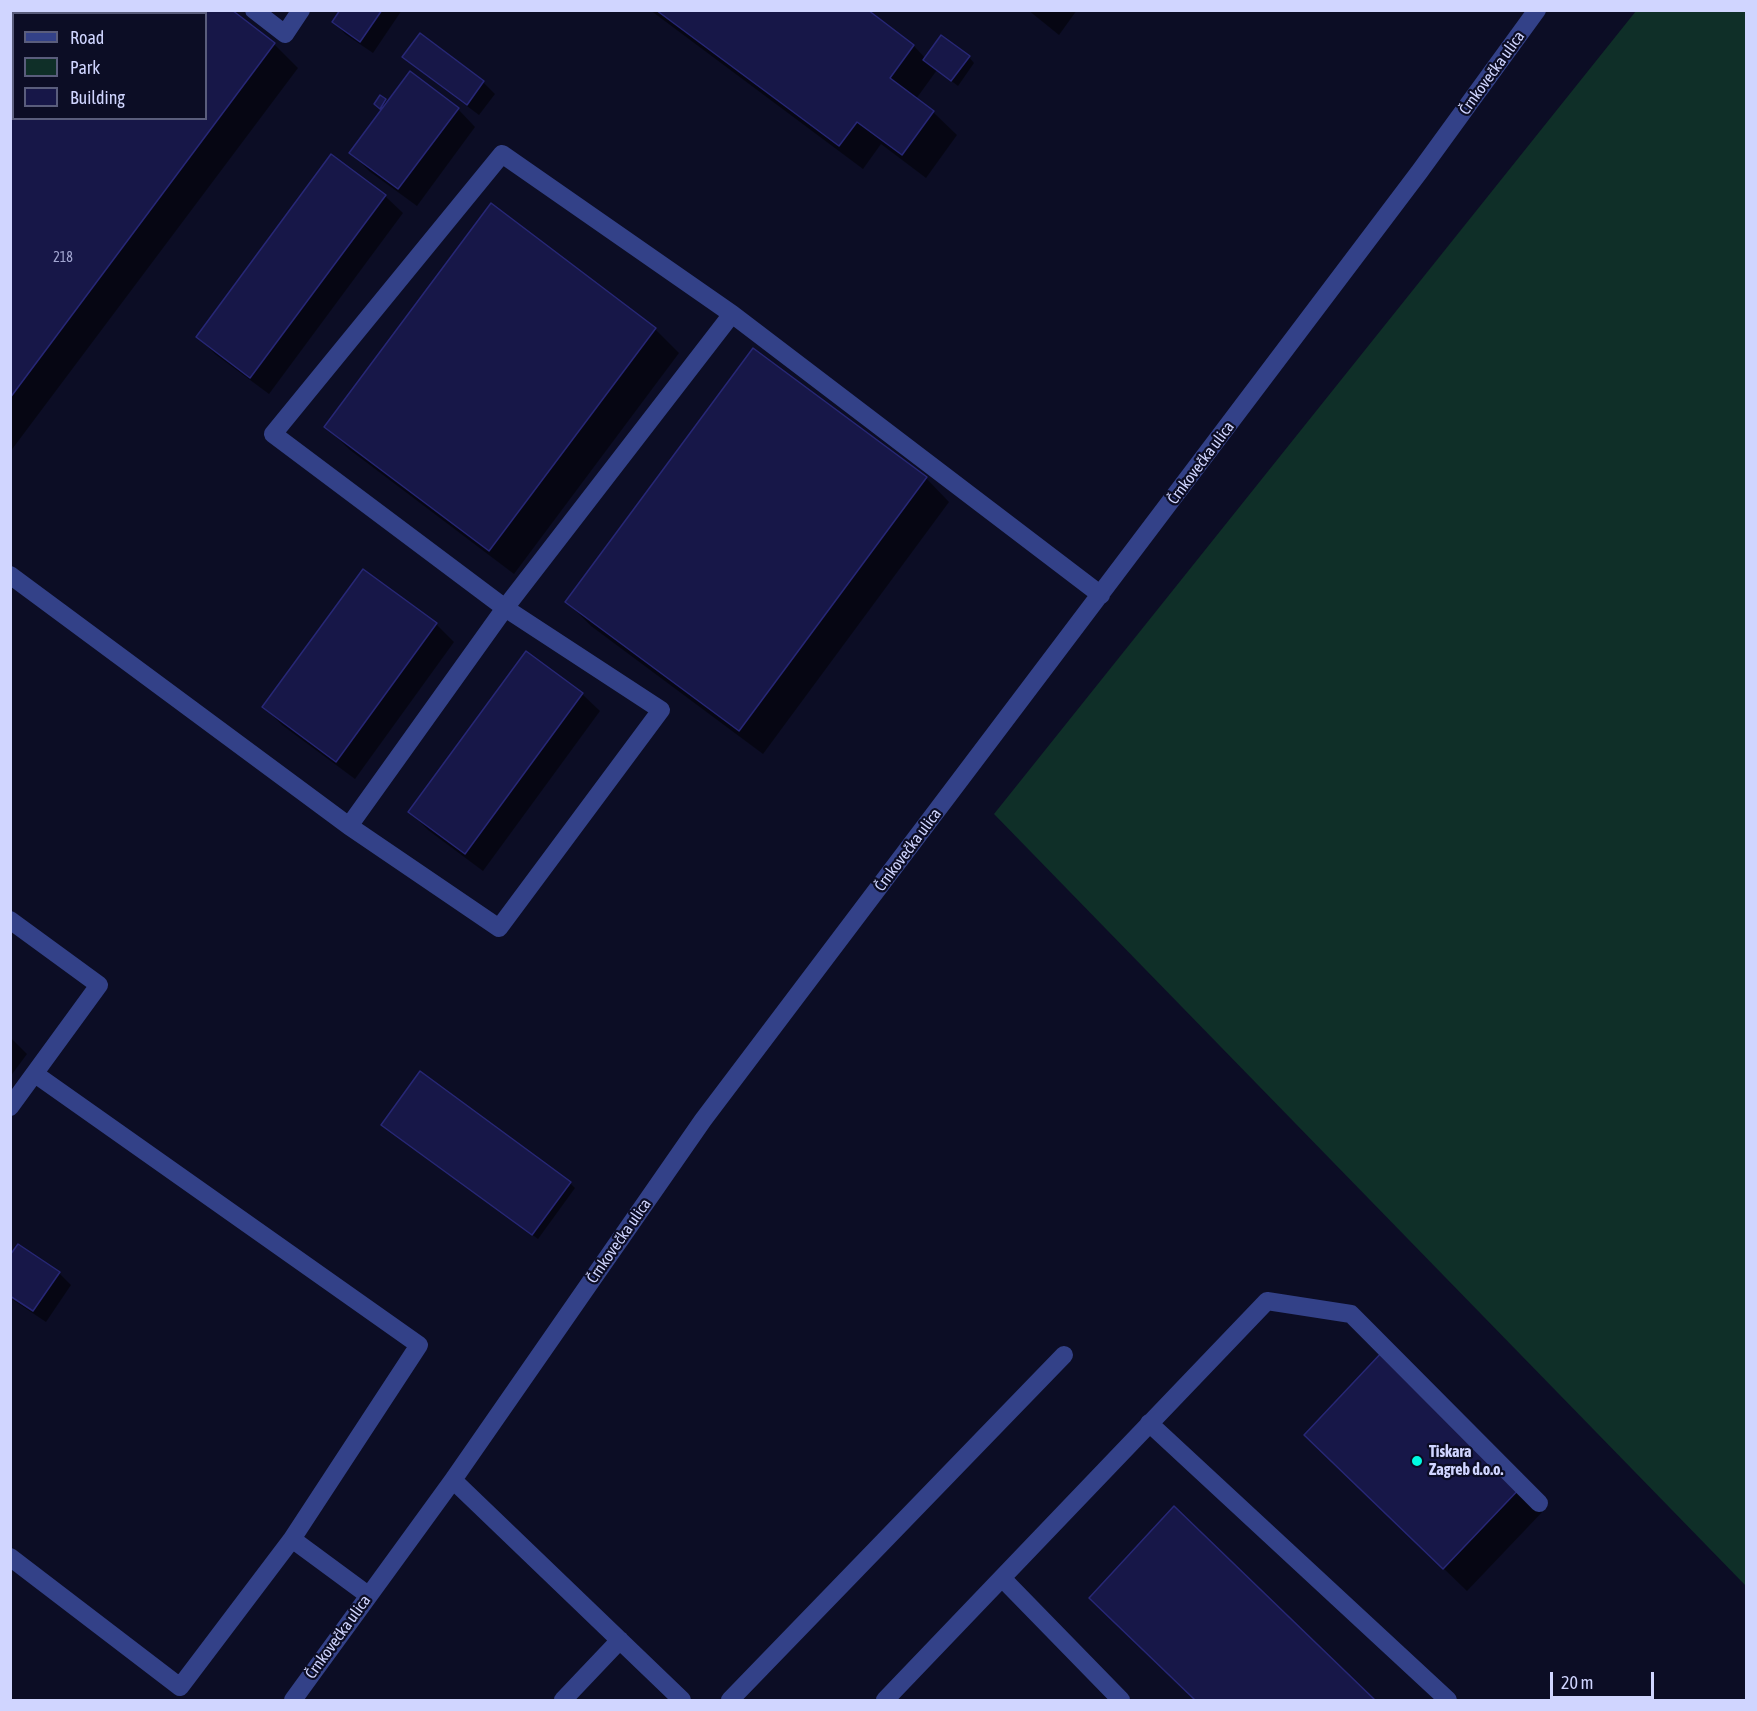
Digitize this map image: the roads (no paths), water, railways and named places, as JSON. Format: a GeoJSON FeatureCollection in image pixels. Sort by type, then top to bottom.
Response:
{"type":"FeatureCollection","features":[{"type":"Feature","properties":{"kind":"street"},"geometry":{"type":"LineString","coordinates":[[254,10],[285,34],[301,10]]}},
{"type":"Feature","properties":{"kind":"street","name":"Črnkovečka ulica"},"geometry":{"type":"LineString","coordinates":[[293,1701],[453,1480],[703,1120],[1420,171],[1537,10]]}},
{"type":"Feature","properties":{"kind":"street"},"geometry":{"type":"LineString","coordinates":[[10,575],[349,826],[499,928],[661,710],[505,608],[273,434],[502,154],[732,314],[1101,595]]}},
{"type":"Feature","properties":{"kind":"street"},"geometry":{"type":"LineString","coordinates":[[349,826],[505,608],[732,314]]}},
{"type":"Feature","properties":{"kind":"street"},"geometry":{"type":"LineString","coordinates":[[10,920],[99,985],[10,1107]]}},
{"type":"Feature","properties":{"kind":"street"},"geometry":{"type":"LineString","coordinates":[[10,1557],[180,1687],[292,1539],[419,1345],[35,1074]]}},
{"type":"Feature","properties":{"kind":"street"},"geometry":{"type":"LineString","coordinates":[[885,1701],[1267,1300],[1351,1314],[1539,1503]]}},
{"type":"Feature","properties":{"kind":"street"},"geometry":{"type":"LineString","coordinates":[[730,1701],[1064,1355]]}},
{"type":"Feature","properties":{"kind":"street"},"geometry":{"type":"LineString","coordinates":[[1149,1424],[1448,1701]]}},
{"type":"Feature","properties":{"kind":"street"},"geometry":{"type":"LineString","coordinates":[[453,1480],[682,1701]]}},
{"type":"Feature","properties":{"kind":"street"},"geometry":{"type":"LineString","coordinates":[[292,1539],[368,1595]]}},
{"type":"Feature","properties":{"kind":"street"},"geometry":{"type":"LineString","coordinates":[[1002,1578],[1121,1701]]}},
{"type":"Feature","properties":{"kind":"street"},"geometry":{"type":"LineString","coordinates":[[563,1701],[620,1640]]}},
{"type":"Feature","properties":{"kind":"place","name":"Tiskara Zagreb d.o.o."},"geometry":{"type":"Point","coordinates":[1417,1461]}}]}
